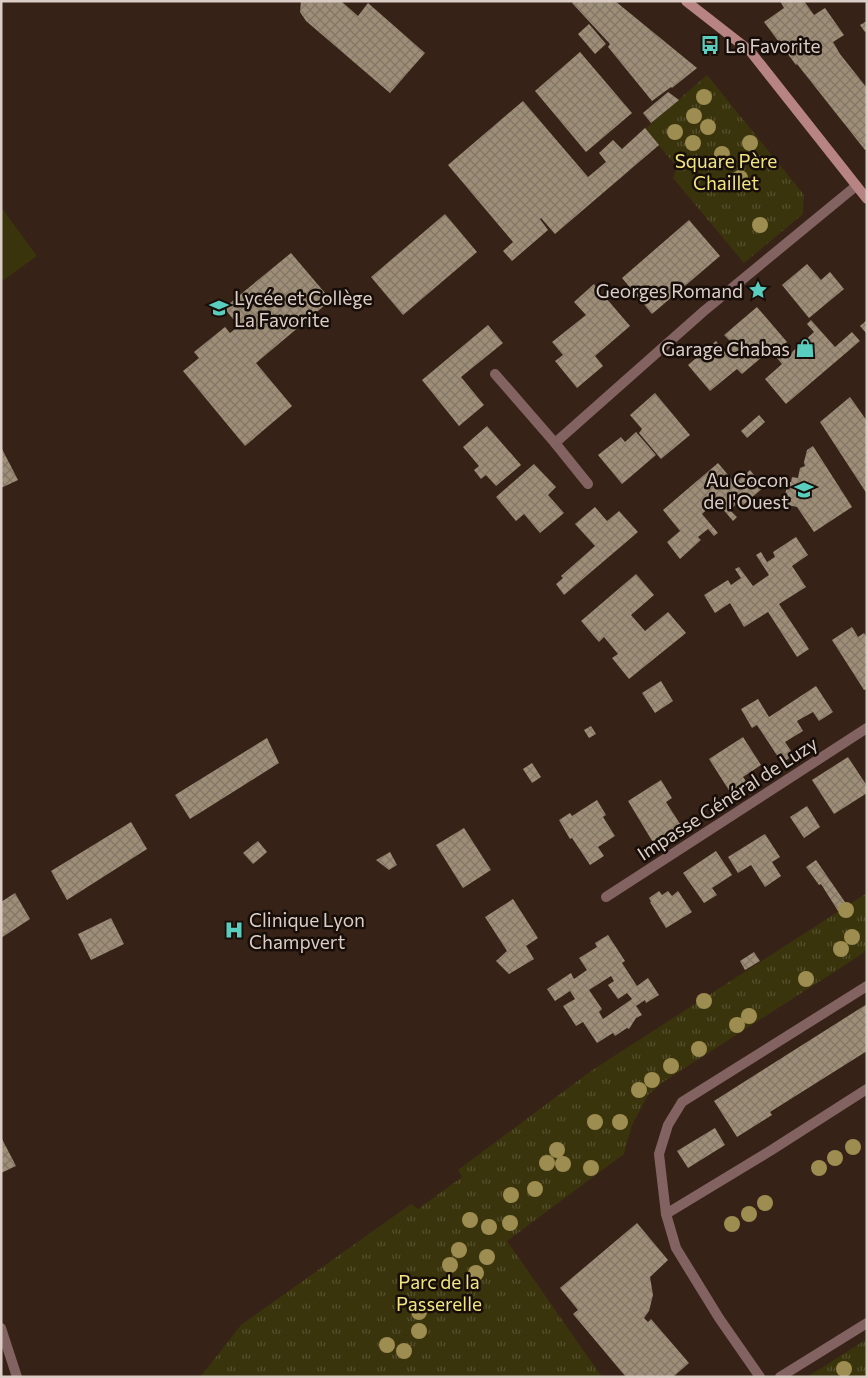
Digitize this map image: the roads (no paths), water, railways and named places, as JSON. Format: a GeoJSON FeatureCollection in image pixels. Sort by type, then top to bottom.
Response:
{"type":"FeatureCollection","features":[{"type":"Feature","properties":{"kind":"main road"},"geometry":{"type":"LineString","coordinates":[[686,1],[750,51],[867,199]]}},
{"type":"Feature","properties":{"kind":"street"},"geometry":{"type":"LineString","coordinates":[[555,444],[704,311],[856,186]]}},
{"type":"Feature","properties":{"kind":"street"},"geometry":{"type":"LineString","coordinates":[[495,374],[588,484]]}},
{"type":"Feature","properties":{"kind":"street","name":"Impasse Général de Luzy"},"geometry":{"type":"LineString","coordinates":[[606,897],[867,728]]}},
{"type":"Feature","properties":{"kind":"street"},"geometry":{"type":"LineString","coordinates":[[760,1377],[719,1318],[676,1248],[666,1214],[659,1154],[668,1125],[682,1102],[867,986]]}},
{"type":"Feature","properties":{"kind":"street"},"geometry":{"type":"LineString","coordinates":[[666,1214],[770,1152],[867,1089]]}},
{"type":"Feature","properties":{"kind":"street"},"geometry":{"type":"LineString","coordinates":[[780,1377],[867,1323]]}},
{"type":"Feature","properties":{"kind":"street"},"geometry":{"type":"LineString","coordinates":[[1,1328],[17,1377]]}},
{"type":"Feature","properties":{"kind":"place","name":"La Favorite"},"geometry":{"type":"Point","coordinates":[710,45]}},
{"type":"Feature","properties":{"kind":"place","name":"Georges Romand"},"geometry":{"type":"Point","coordinates":[758,290]}},
{"type":"Feature","properties":{"kind":"place","name":"Lycée et Collège La Favorite"},"geometry":{"type":"Point","coordinates":[219,308]}},
{"type":"Feature","properties":{"kind":"place","name":"Garage Chabas"},"geometry":{"type":"Point","coordinates":[805,348]}},
{"type":"Feature","properties":{"kind":"place","name":"Au Cocon de l'Ouest"},"geometry":{"type":"Point","coordinates":[804,490]}},
{"type":"Feature","properties":{"kind":"place","name":"Clinique Lyon Champvert"},"geometry":{"type":"Point","coordinates":[234,930]}},
{"type":"Feature","properties":{"kind":"park label","name":"Square Père Chaillet"},"geometry":{"type":"Point","coordinates":[726,171]}},
{"type":"Feature","properties":{"kind":"park label","name":"Parc de la Passerelle"},"geometry":{"type":"Point","coordinates":[439,1292]}}]}
